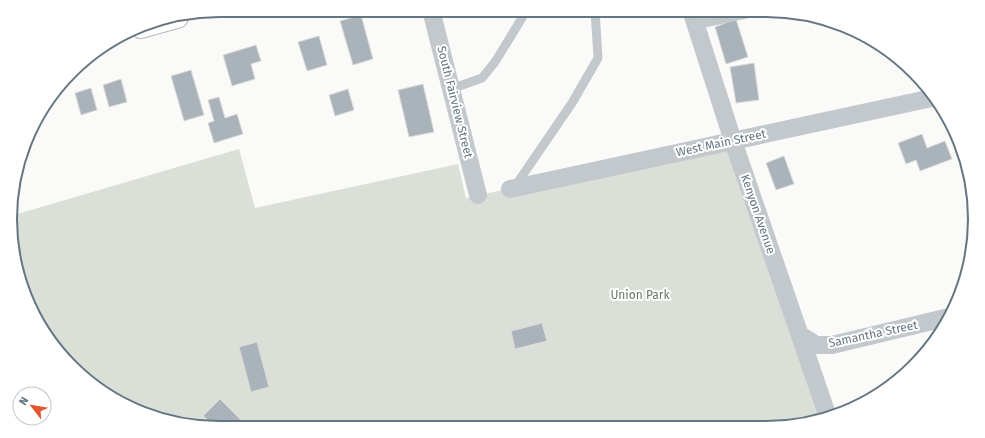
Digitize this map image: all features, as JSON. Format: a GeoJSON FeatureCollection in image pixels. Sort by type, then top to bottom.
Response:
{"type":"FeatureCollection","features":[{"type":"Feature","properties":{"kind":"street","name":"South Fairview Street"},"geometry":{"type":"LineString","coordinates":[[433,17],[478,195]]}},
{"type":"Feature","properties":{"kind":"street","name":"Kenyon Avenue"},"geometry":{"type":"LineString","coordinates":[[693,17],[826,412]]}},
{"type":"Feature","properties":{"kind":"street","name":"West Main Street"},"geometry":{"type":"LineString","coordinates":[[510,188],[928,99]]}},
{"type":"Feature","properties":{"kind":"street","name":"Samantha Street"},"geometry":{"type":"LineString","coordinates":[[800,335],[816,345],[832,345],[942,319]]}},
{"type":"Feature","properties":{"kind":"lane"},"geometry":{"type":"LineString","coordinates":[[451,89],[482,78],[495,62],[523,17]]}},
{"type":"Feature","properties":{"kind":"lane"},"geometry":{"type":"LineString","coordinates":[[510,188],[518,182],[572,102],[598,58],[595,17]]}},
{"type":"Feature","properties":{"kind":"green space","name":"Union Park"},"geometry":{"type":"Polygon","coordinates":[[[728,142],[818,414],[779,421],[206,421],[180,417],[142,406],[118,394],[86,371],[67,352],[44,320],[32,296],[24,271],[17,232],[17,214],[239,149],[255,208],[458,164],[466,198],[728,142]]]}},
{"type":"Feature","properties":{"kind":"building"},"geometry":{"type":"Polygon","coordinates":[[[354,17],[362,17],[373,59],[353,65],[340,21],[354,17]]]}},
{"type":"Feature","properties":{"kind":"building"},"geometry":{"type":"Polygon","coordinates":[[[736,19],[748,57],[726,64],[715,27],[736,19]]]}},
{"type":"Feature","properties":{"kind":"building"},"geometry":{"type":"Polygon","coordinates":[[[319,36],[327,65],[307,71],[298,42],[319,36]]]}},
{"type":"Feature","properties":{"kind":"building"},"geometry":{"type":"Polygon","coordinates":[[[256,45],[261,61],[251,64],[255,79],[232,86],[223,55],[256,45]]]}},
{"type":"Feature","properties":{"kind":"building"},"geometry":{"type":"Polygon","coordinates":[[[754,63],[759,100],[736,103],[730,67],[754,63]]]}},
{"type":"Feature","properties":{"kind":"building"},"geometry":{"type":"Polygon","coordinates":[[[191,70],[204,115],[184,121],[171,76],[191,70]]]}},
{"type":"Feature","properties":{"kind":"building"},"geometry":{"type":"Polygon","coordinates":[[[121,79],[127,102],[109,107],[103,85],[121,79]]]}},
{"type":"Feature","properties":{"kind":"building"},"geometry":{"type":"Polygon","coordinates":[[[423,84],[434,132],[409,137],[398,90],[423,84]]]}},
{"type":"Feature","properties":{"kind":"building"},"geometry":{"type":"Polygon","coordinates":[[[91,88],[97,110],[81,115],[75,93],[91,88]]]}},
{"type":"Feature","properties":{"kind":"building"},"geometry":{"type":"Polygon","coordinates":[[[348,89],[354,110],[335,116],[329,95],[348,89]]]}},
{"type":"Feature","properties":{"kind":"building"},"geometry":{"type":"Polygon","coordinates":[[[219,97],[225,118],[237,114],[243,134],[214,143],[208,123],[214,121],[208,100],[219,97]]]}},
{"type":"Feature","properties":{"kind":"building"},"geometry":{"type":"Polygon","coordinates":[[[922,134],[927,148],[945,141],[952,159],[920,171],[916,160],[906,164],[898,143],[922,134]]]}},
{"type":"Feature","properties":{"kind":"building"},"geometry":{"type":"Polygon","coordinates":[[[784,156],[794,184],[776,190],[766,163],[784,156]]]}},
{"type":"Feature","properties":{"kind":"building"},"geometry":{"type":"Polygon","coordinates":[[[542,323],[547,341],[515,349],[511,331],[542,323]]]}},
{"type":"Feature","properties":{"kind":"building"},"geometry":{"type":"Polygon","coordinates":[[[257,342],[269,387],[251,392],[239,347],[257,342]]]}},
{"type":"Feature","properties":{"kind":"building"},"geometry":{"type":"Polygon","coordinates":[[[220,399],[242,421],[206,421],[207,419],[203,416],[220,399]]]}}]}
